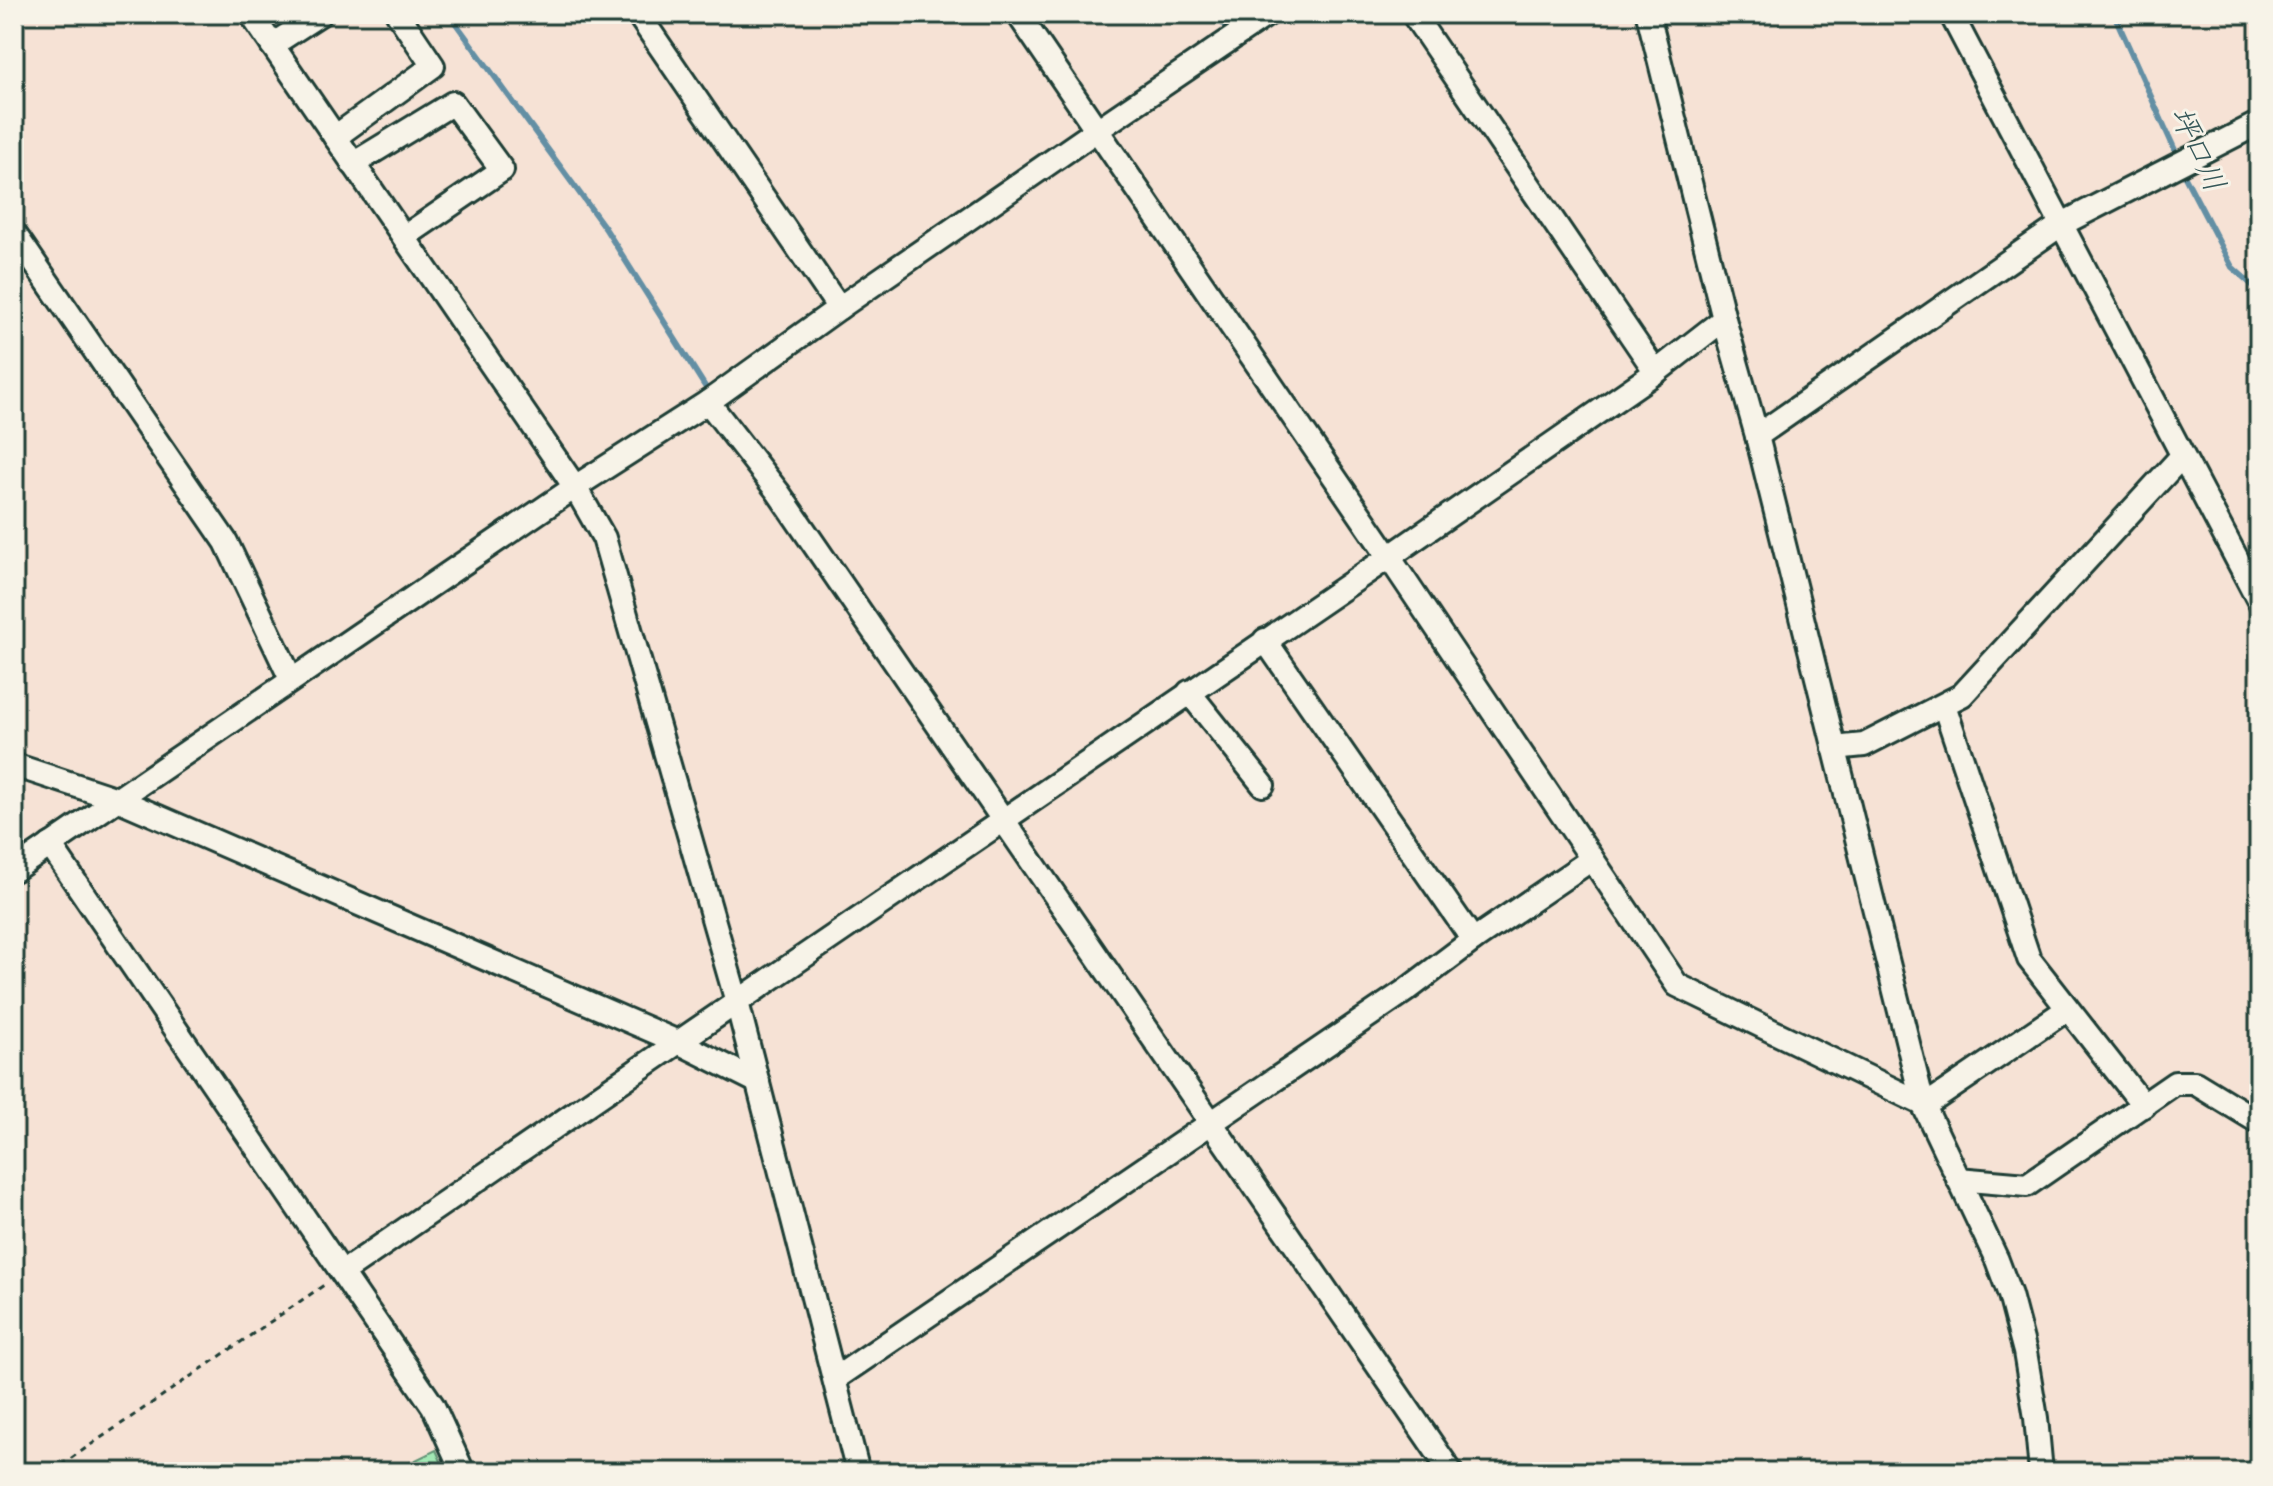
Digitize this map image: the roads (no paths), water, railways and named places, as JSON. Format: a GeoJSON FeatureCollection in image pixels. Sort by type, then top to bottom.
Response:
{"type":"FeatureCollection","features":[{"type":"Feature","properties":{"kind":"street"},"geometry":{"type":"LineString","coordinates":[[251,14],[575,487],[604,538],[737,1002],[858,1472]]}},
{"type":"Feature","properties":{"kind":"street"},"geometry":{"type":"LineString","coordinates":[[272,45],[320,14]]}},
{"type":"Feature","properties":{"kind":"street"},"geometry":{"type":"LineString","coordinates":[[335,137],[433,66],[398,14]]}},
{"type":"Feature","properties":{"kind":"street"},"geometry":{"type":"LineString","coordinates":[[638,14],[839,308]]}},
{"type":"Feature","properties":{"kind":"street"},"geometry":{"type":"LineString","coordinates":[[1018,14],[1677,985],[1923,1104],[1935,1099],[2066,1010]]}},
{"type":"Feature","properties":{"kind":"street"},"geometry":{"type":"LineString","coordinates":[[14,870],[575,487],[708,402],[839,308],[1268,14]]}},
{"type":"Feature","properties":{"kind":"street"},"geometry":{"type":"LineString","coordinates":[[1413,14],[1656,372]]}},
{"type":"Feature","properties":{"kind":"street"},"geometry":{"type":"LineString","coordinates":[[1648,14],[1724,319],[1757,436],[1923,1104],[1997,1260],[2010,1295],[2027,1365],[2041,1472]]}},
{"type":"Feature","properties":{"kind":"street"},"geometry":{"type":"LineString","coordinates":[[1951,14],[2259,601]]}},
{"type":"Feature","properties":{"kind":"street"},"geometry":{"type":"LineString","coordinates":[[353,164],[453,103],[502,170],[404,237]]}},
{"type":"Feature","properties":{"kind":"street"},"geometry":{"type":"LineString","coordinates":[[1757,436],[2062,224],[2259,123]]}},
{"type":"Feature","properties":{"kind":"street"},"geometry":{"type":"LineString","coordinates":[[14,233],[226,542],[291,679]]}},
{"type":"Feature","properties":{"kind":"street"},"geometry":{"type":"LineString","coordinates":[[343,1272],[1389,557],[1656,372],[1724,319]]}},
{"type":"Feature","properties":{"kind":"street"},"geometry":{"type":"LineString","coordinates":[[708,402],[778,492],[1451,1472]]}},
{"type":"Feature","properties":{"kind":"street"},"geometry":{"type":"LineString","coordinates":[[1834,748],[1864,745],[1962,695],[2182,456]]}},
{"type":"Feature","properties":{"kind":"street"},"geometry":{"type":"LineString","coordinates":[[1265,640],[1473,940]]}},
{"type":"Feature","properties":{"kind":"street"},"geometry":{"type":"LineString","coordinates":[[1189,692],[1263,785]]}},
{"type":"Feature","properties":{"kind":"street"},"geometry":{"type":"LineString","coordinates":[[1944,705],[2029,959],[2144,1106]]}},
{"type":"Feature","properties":{"kind":"street"},"geometry":{"type":"LineString","coordinates":[[14,765],[117,799],[678,1042],[758,1082]]}},
{"type":"Feature","properties":{"kind":"street"},"geometry":{"type":"LineString","coordinates":[[50,845],[433,1406],[463,1472]]}},
{"type":"Feature","properties":{"kind":"street"},"geometry":{"type":"LineString","coordinates":[[836,1378],[1408,989],[1473,940],[1592,859]]}},
{"type":"Feature","properties":{"kind":"street"},"geometry":{"type":"LineString","coordinates":[[1958,1179],[2027,1185],[2175,1083],[2195,1083],[2259,1122]]}},
{"type":"Feature","properties":{"kind":"waterway"},"geometry":{"type":"LineString","coordinates":[[449,14],[605,228],[706,388]]}},
{"type":"Feature","properties":{"kind":"waterway"},"geometry":{"type":"LineString","coordinates":[[1217,14],[1227,29]]}},
{"type":"Feature","properties":{"kind":"waterway","name":"坪口川"},"geometry":{"type":"LineString","coordinates":[[2114,14],[2183,173],[2232,267],[2259,291]]}}]}
